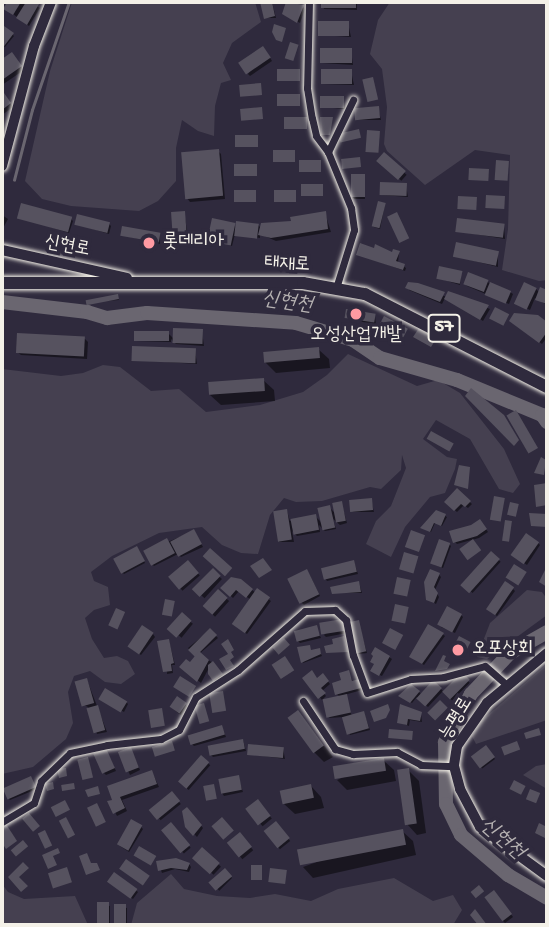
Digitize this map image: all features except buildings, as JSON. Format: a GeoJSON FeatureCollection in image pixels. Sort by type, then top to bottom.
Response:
{"type":"FeatureCollection","features":[{"type":"Feature","properties":{"kind":"main road"},"geometry":{"type":"LineString","coordinates":[[2,166],[34,46],[51,2]]}},
{"type":"Feature","properties":{"kind":"main road","name":"신현로"},"geometry":{"type":"LineString","coordinates":[[2,250],[127,278]]}},
{"type":"Feature","properties":{"kind":"main road","name":"태재로"},"geometry":{"type":"LineString","coordinates":[[2,275],[303,279],[337,285],[366,291],[547,379]]}},
{"type":"Feature","properties":{"kind":"main road","name":"태재로"},"geometry":{"type":"LineString","coordinates":[[2,282],[303,283],[365,294],[547,387]]}},
{"type":"Feature","properties":{"kind":"main road","name":"능평로"},"geometry":{"type":"LineString","coordinates":[[547,653],[505,683],[486,703],[457,746],[454,766],[460,789],[480,827],[547,876]]}},
{"type":"Feature","properties":{"kind":"street"},"geometry":{"type":"LineString","coordinates":[[309,2],[307,88],[316,136],[328,152],[351,208],[354,230],[337,285]]}},
{"type":"Feature","properties":{"kind":"street"},"geometry":{"type":"LineString","coordinates":[[328,152],[353,100]]}},
{"type":"Feature","properties":{"kind":"street"},"geometry":{"type":"LineString","coordinates":[[2,822],[34,803],[41,781],[70,753],[107,744],[161,739],[179,730],[196,697],[238,670],[305,611],[335,610],[346,620],[353,655],[367,693],[411,679],[444,677],[485,666],[505,683]]}},
{"type":"Feature","properties":{"kind":"street"},"geometry":{"type":"LineString","coordinates":[[303,701],[335,749],[353,754],[397,752],[421,765],[454,766]]}},
{"type":"Feature","properties":{"kind":"shaded area"},"geometry":{"type":"Polygon","coordinates":[[[72,2],[255,2],[261,22],[232,43],[223,63],[231,80],[221,83],[215,106],[214,136],[198,131],[182,120],[176,148],[176,181],[158,201],[139,211],[71,206],[42,199],[25,181],[50,71],[72,2]]]}},
{"type":"Feature","properties":{"kind":"shaded area"},"geometry":{"type":"Polygon","coordinates":[[[390,2],[547,2],[547,280],[539,281],[502,270],[508,229],[510,155],[475,150],[425,185],[387,151],[384,144],[387,107],[382,69],[370,54],[378,20],[390,2]]]}},
{"type":"Feature","properties":{"kind":"shaded area"},"geometry":{"type":"Polygon","coordinates":[[[348,354],[417,386],[438,380],[460,393],[504,449],[520,484],[513,493],[499,489],[470,439],[436,420],[423,439],[447,457],[457,459],[455,469],[445,493],[430,497],[405,527],[391,557],[366,544],[376,521],[391,506],[406,468],[402,455],[401,470],[381,489],[370,487],[322,501],[296,502],[284,498],[270,515],[258,554],[241,553],[222,545],[202,527],[159,533],[112,556],[91,572],[94,581],[108,587],[110,605],[94,610],[85,618],[92,639],[104,658],[117,656],[128,661],[135,674],[121,684],[105,682],[90,671],[74,676],[68,692],[73,723],[66,739],[33,767],[2,774],[2,369],[61,376],[83,373],[103,365],[120,367],[151,391],[179,389],[206,412],[260,405],[303,392],[327,375],[348,354]]]}},
{"type":"Feature","properties":{"kind":"shaded area"},"geometry":{"type":"Polygon","coordinates":[[[527,590],[542,592],[547,599],[547,615],[487,659],[477,657],[490,623],[527,590]]]}},
{"type":"Feature","properties":{"kind":"shaded area"},"geometry":{"type":"Polygon","coordinates":[[[547,664],[547,720],[476,744],[472,736],[481,721],[547,664]]]}},
{"type":"Feature","properties":{"kind":"shaded area"},"geometry":{"type":"Polygon","coordinates":[[[547,764],[547,789],[523,775],[536,766],[547,764]]]}},
{"type":"Feature","properties":{"kind":"shaded area"},"geometry":{"type":"Polygon","coordinates":[[[171,874],[184,889],[217,896],[250,898],[275,894],[311,901],[338,889],[394,878],[433,901],[453,895],[462,910],[453,925],[131,925],[137,903],[171,874]]]}},
{"type":"Feature","properties":{"kind":"shaded area"},"geometry":{"type":"Polygon","coordinates":[[[2,884],[8,892],[24,899],[75,896],[88,925],[2,925],[2,884]]]}},
{"type":"Feature","properties":{"kind":"waterway"},"geometry":{"type":"LineString","coordinates":[[14,180],[32,110],[69,2]]}},
{"type":"Feature","properties":{"kind":"waterway","name":"신현천"},"geometry":{"type":"LineString","coordinates":[[2,302],[87,312],[107,318],[147,313],[296,323],[353,340],[380,358],[457,380],[542,415],[547,422]]}},
{"type":"Feature","properties":{"kind":"waterway","name":"신현천"},"geometry":{"type":"LineString","coordinates":[[547,632],[510,653],[471,694],[445,742],[446,804],[461,835],[508,875],[547,898]]}},
{"type":"Feature","properties":{"kind":"place","name":"롯데리아"},"geometry":{"type":"Point","coordinates":[149,243]}},
{"type":"Feature","properties":{"kind":"place","name":"오성산업개발"},"geometry":{"type":"Point","coordinates":[356,314]}},
{"type":"Feature","properties":{"kind":"place","name":"오포상회"},"geometry":{"type":"Point","coordinates":[458,650]}}]}
